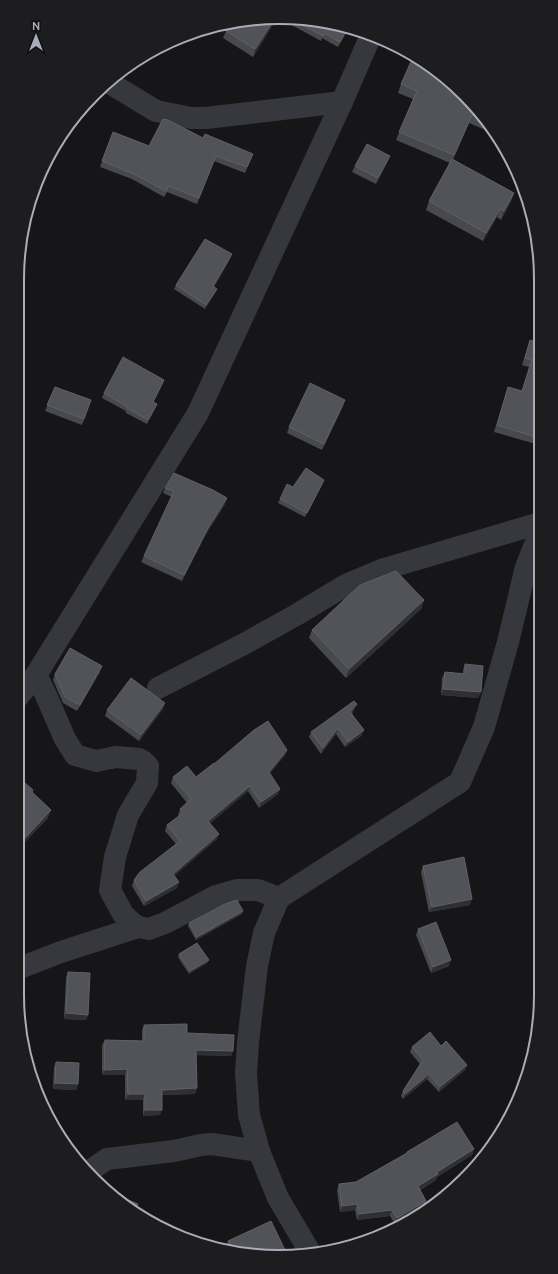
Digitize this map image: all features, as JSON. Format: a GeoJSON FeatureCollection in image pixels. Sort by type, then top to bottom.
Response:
{"type":"FeatureCollection","features":[{"type":"Feature","properties":{"kind":"street"},"geometry":{"type":"LineString","coordinates":[[24,690],[36,676],[198,413],[342,102],[369,40]]}},
{"type":"Feature","properties":{"kind":"street"},"geometry":{"type":"LineString","coordinates":[[113,85],[156,111],[191,118],[206,118],[342,102]]}},
{"type":"Feature","properties":{"kind":"street"},"geometry":{"type":"LineString","coordinates":[[158,688],[242,645],[346,585],[384,569],[534,525]]}},
{"type":"Feature","properties":{"kind":"street"},"geometry":{"type":"LineString","coordinates":[[308,1248],[278,1198],[259,1151],[249,1114],[246,1074],[248,1042],[257,966],[264,933],[279,898],[460,782],[484,727],[508,642],[526,567],[534,547]]}},
{"type":"Feature","properties":{"kind":"street"},"geometry":{"type":"LineString","coordinates":[[36,676],[65,739],[75,755],[96,761],[116,758],[139,759],[148,766],[147,783],[128,815],[121,836],[115,857],[110,890],[123,914],[138,927]]}},
{"type":"Feature","properties":{"kind":"street"},"geometry":{"type":"LineString","coordinates":[[24,966],[138,927],[149,929],[155,928],[216,896],[237,890],[258,890],[279,898]]}},
{"type":"Feature","properties":{"kind":"street"},"geometry":{"type":"LineString","coordinates":[[93,1169],[107,1160],[174,1151],[201,1145],[212,1144],[259,1151]]}},
{"type":"Feature","properties":{"kind":"building"},"geometry":{"type":"Polygon","coordinates":[[[271,24],[255,49],[226,31],[229,29],[246,26],[271,24]]]}},
{"type":"Feature","properties":{"kind":"building"},"geometry":{"type":"Polygon","coordinates":[[[303,25],[345,33],[340,42],[324,33],[323,36],[303,25]]]}},
{"type":"Feature","properties":{"kind":"building"},"geometry":{"type":"Polygon","coordinates":[[[411,61],[447,87],[475,116],[472,115],[454,155],[399,132],[417,91],[401,84],[411,61]]]}},
{"type":"Feature","properties":{"kind":"building"},"geometry":{"type":"Polygon","coordinates":[[[163,119],[168,120],[203,138],[205,134],[253,154],[247,167],[216,156],[199,198],[169,186],[166,191],[134,174],[102,161],[113,132],[149,146],[163,119]]]}},
{"type":"Feature","properties":{"kind":"building"},"geometry":{"type":"Polygon","coordinates":[[[367,144],[390,156],[378,178],[355,166],[367,144]]]}},
{"type":"Feature","properties":{"kind":"building"},"geometry":{"type":"Polygon","coordinates":[[[452,159],[514,193],[504,211],[500,209],[486,233],[429,201],[452,159]]]}},
{"type":"Feature","properties":{"kind":"building"},"geometry":{"type":"Polygon","coordinates":[[[205,239],[232,254],[213,286],[217,289],[206,305],[176,285],[205,239]]]}},
{"type":"Feature","properties":{"kind":"building"},"geometry":{"type":"Polygon","coordinates":[[[530,340],[534,341],[534,436],[497,425],[508,387],[522,391],[532,360],[525,358],[530,340]]]}},
{"type":"Feature","properties":{"kind":"building"},"geometry":{"type":"Polygon","coordinates":[[[123,357],[164,380],[153,402],[157,404],[148,420],[104,393],[123,357]]]}},
{"type":"Feature","properties":{"kind":"building"},"geometry":{"type":"Polygon","coordinates":[[[310,383],[345,400],[324,444],[289,427],[310,383]]]}},
{"type":"Feature","properties":{"kind":"building"},"geometry":{"type":"Polygon","coordinates":[[[55,387],[91,400],[84,419],[47,405],[55,387]]]}},
{"type":"Feature","properties":{"kind":"building"},"geometry":{"type":"Polygon","coordinates":[[[306,468],[324,480],[307,513],[280,499],[287,484],[293,487],[306,468]]]}},
{"type":"Feature","properties":{"kind":"building"},"geometry":{"type":"Polygon","coordinates":[[[174,473],[213,490],[227,498],[208,528],[184,575],[144,556],[174,491],[165,488],[174,473]]]}},
{"type":"Feature","properties":{"kind":"building"},"geometry":{"type":"Polygon","coordinates":[[[396,571],[424,600],[349,669],[312,630],[360,585],[396,571]]]}},
{"type":"Feature","properties":{"kind":"building"},"geometry":{"type":"Polygon","coordinates":[[[70,648],[102,666],[80,705],[65,697],[55,674],[70,648]]]}},
{"type":"Feature","properties":{"kind":"building"},"geometry":{"type":"Polygon","coordinates":[[[465,664],[483,666],[481,692],[443,689],[445,672],[465,674],[465,664]]]}},
{"type":"Feature","properties":{"kind":"building"},"geometry":{"type":"Polygon","coordinates":[[[131,678],[165,703],[141,735],[107,710],[131,678]]]}},
{"type":"Feature","properties":{"kind":"building"},"geometry":{"type":"Polygon","coordinates":[[[354,701],[357,704],[350,712],[364,730],[348,742],[338,728],[323,748],[311,732],[354,701]]]}},
{"type":"Feature","properties":{"kind":"building"},"geometry":{"type":"Polygon","coordinates":[[[268,721],[287,750],[269,772],[280,789],[261,802],[250,786],[208,821],[219,834],[173,874],[179,882],[146,901],[134,880],[140,872],[180,841],[167,825],[183,813],[180,809],[191,799],[173,777],[187,766],[196,777],[214,764],[254,730],[268,721]]]}},
{"type":"Feature","properties":{"kind":"building"},"geometry":{"type":"Polygon","coordinates":[[[24,782],[51,810],[25,838],[24,837],[24,782]]]}},
{"type":"Feature","properties":{"kind":"building"},"geometry":{"type":"Polygon","coordinates":[[[464,857],[472,899],[432,907],[423,866],[464,857]]]}},
{"type":"Feature","properties":{"kind":"building"},"geometry":{"type":"Polygon","coordinates":[[[237,900],[243,911],[197,937],[189,923],[225,904],[237,900]]]}},
{"type":"Feature","properties":{"kind":"building"},"geometry":{"type":"Polygon","coordinates":[[[436,922],[451,960],[433,967],[418,929],[436,922]]]}},
{"type":"Feature","properties":{"kind":"building"},"geometry":{"type":"Polygon","coordinates":[[[197,943],[209,960],[190,971],[179,954],[197,943]]]}},
{"type":"Feature","properties":{"kind":"building"},"geometry":{"type":"Polygon","coordinates":[[[68,972],[90,973],[88,1015],[66,1013],[68,972]]]}},
{"type":"Feature","properties":{"kind":"building"},"geometry":{"type":"Polygon","coordinates":[[[187,1024],[187,1033],[234,1035],[233,1051],[196,1050],[197,1088],[162,1090],[162,1110],[145,1110],[145,1094],[128,1094],[127,1069],[104,1070],[105,1040],[144,1041],[144,1025],[187,1024]]]}},
{"type":"Feature","properties":{"kind":"building"},"geometry":{"type":"Polygon","coordinates":[[[430,1032],[441,1046],[446,1041],[467,1065],[440,1087],[429,1074],[405,1094],[403,1091],[423,1060],[412,1047],[430,1032]]]}},
{"type":"Feature","properties":{"kind":"building"},"geometry":{"type":"Polygon","coordinates":[[[56,1062],[79,1063],[78,1084],[55,1083],[56,1062]]]}},
{"type":"Feature","properties":{"kind":"building"},"geometry":{"type":"Polygon","coordinates":[[[457,1122],[474,1149],[437,1172],[438,1174],[418,1186],[426,1201],[397,1218],[392,1210],[359,1214],[357,1204],[342,1206],[339,1184],[356,1182],[457,1122]]]}},
{"type":"Feature","properties":{"kind":"building"},"geometry":{"type":"Polygon","coordinates":[[[127,1200],[138,1204],[137,1207],[127,1200]]]}},
{"type":"Feature","properties":{"kind":"building"},"geometry":{"type":"Polygon","coordinates":[[[271,1221],[285,1250],[246,1248],[230,1245],[228,1241],[271,1221]]]}}]}
